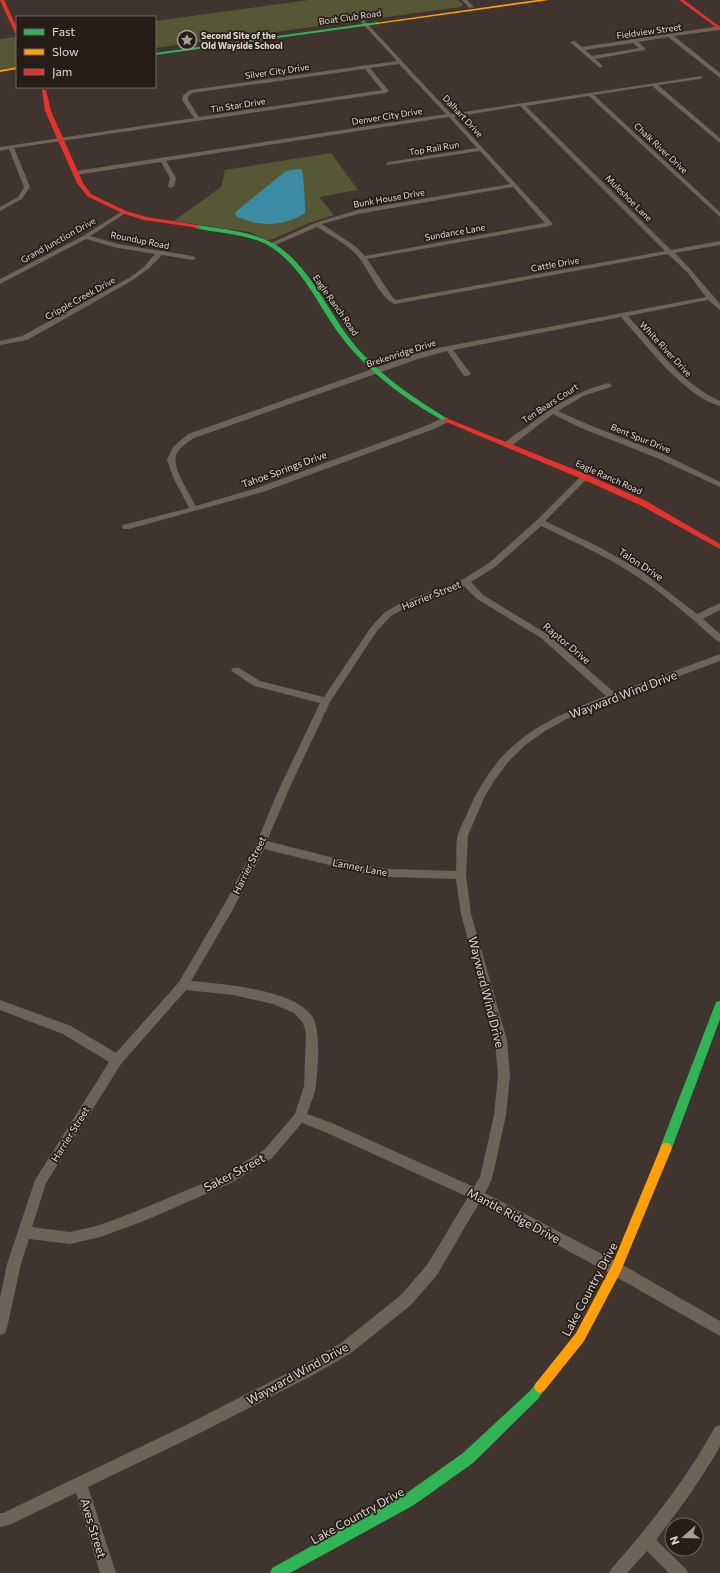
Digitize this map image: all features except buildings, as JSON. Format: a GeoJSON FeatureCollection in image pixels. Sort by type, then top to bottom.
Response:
{"type":"FeatureCollection","features":[{"type":"Feature","properties":{"kind":"street"},"geometry":{"type":"LineString","coordinates":[[2,0],[16,31]]}},
{"type":"Feature","properties":{"kind":"street"},"geometry":{"type":"LineString","coordinates":[[464,0],[471,7]]}},
{"type":"Feature","properties":{"kind":"street","name":"Boat Club Road"},"geometry":{"type":"LineString","coordinates":[[156,54],[519,0]]}},
{"type":"Feature","properties":{"kind":"street","name":"Boat Club Road"},"geometry":{"type":"LineString","coordinates":[[156,50],[547,0]]}},
{"type":"Feature","properties":{"kind":"street"},"geometry":{"type":"LineString","coordinates":[[681,0],[720,28]]}},
{"type":"Feature","properties":{"kind":"street","name":"Dalhart Drive"},"geometry":{"type":"LineString","coordinates":[[365,23],[550,224]]}},
{"type":"Feature","properties":{"kind":"street","name":"Fieldview Street"},"geometry":{"type":"LineString","coordinates":[[580,49],[720,28]]}},
{"type":"Feature","properties":{"kind":"street"},"geometry":{"type":"LineString","coordinates":[[670,36],[720,76]]}},
{"type":"Feature","properties":{"kind":"street"},"geometry":{"type":"LineString","coordinates":[[591,58],[643,49],[634,41]]}},
{"type":"Feature","properties":{"kind":"street"},"geometry":{"type":"LineString","coordinates":[[573,42],[600,66]]}},
{"type":"Feature","properties":{"kind":"street","name":"Silver City Drive"},"geometry":{"type":"LineString","coordinates":[[198,120],[185,100],[185,96],[190,92],[400,62]]}},
{"type":"Feature","properties":{"kind":"street","name":"Tin Star Drive"},"geometry":{"type":"LineString","coordinates":[[0,149],[386,91],[366,67]]}},
{"type":"Feature","properties":{"kind":"street"},"geometry":{"type":"LineString","coordinates":[[0,71],[16,68]]}},
{"type":"Feature","properties":{"kind":"street"},"geometry":{"type":"LineString","coordinates":[[0,75],[16,72]]}},
{"type":"Feature","properties":{"kind":"street","name":"Denver City Drive"},"geometry":{"type":"LineString","coordinates":[[76,173],[700,77]]}},
{"type":"Feature","properties":{"kind":"street"},"geometry":{"type":"LineString","coordinates":[[654,85],[720,141]]}},
{"type":"Feature","properties":{"kind":"street","name":"Eagle Ranch Road"},"geometry":{"type":"LineString","coordinates":[[42,88],[48,111],[80,183],[89,195],[124,212],[162,222],[237,233],[271,245],[284,254],[301,271],[342,334],[375,372],[428,410],[445,420],[585,477],[643,503],[720,547]]}},
{"type":"Feature","properties":{"kind":"street","name":"Chalk River Drive"},"geometry":{"type":"LineString","coordinates":[[590,94],[720,215]]}},
{"type":"Feature","properties":{"kind":"street","name":"Muleshoe Lane"},"geometry":{"type":"LineString","coordinates":[[522,104],[689,271],[710,298],[720,308]]}},
{"type":"Feature","properties":{"kind":"street"},"geometry":{"type":"LineString","coordinates":[[0,209],[20,199],[25,193],[27,187],[11,147]]}},
{"type":"Feature","properties":{"kind":"street","name":"Top Rail Run"},"geometry":{"type":"LineString","coordinates":[[389,164],[481,149]]}},
{"type":"Feature","properties":{"kind":"street"},"geometry":{"type":"LineString","coordinates":[[163,160],[173,178],[171,186]]}},
{"type":"Feature","properties":{"kind":"street","name":"Bunk House Drive"},"geometry":{"type":"LineString","coordinates":[[271,245],[317,224],[357,212],[514,185]]}},
{"type":"Feature","properties":{"kind":"street","name":"Grand Junction Drive"},"geometry":{"type":"LineString","coordinates":[[0,282],[85,237],[124,212]]}},
{"type":"Feature","properties":{"kind":"street"},"geometry":{"type":"LineString","coordinates":[[317,224],[346,241],[363,258]]}},
{"type":"Feature","properties":{"kind":"street","name":"Sundance Lane"},"geometry":{"type":"LineString","coordinates":[[363,258],[550,224]]}},
{"type":"Feature","properties":{"kind":"street","name":"Roundup Road"},"geometry":{"type":"LineString","coordinates":[[85,237],[118,246],[193,258]]}},
{"type":"Feature","properties":{"kind":"street","name":"Cattle Drive"},"geometry":{"type":"LineString","coordinates":[[363,258],[390,299],[393,302],[399,302],[720,243]]}},
{"type":"Feature","properties":{"kind":"street","name":"Cripple Creek Drive"},"geometry":{"type":"LineString","coordinates":[[0,343],[24,338],[66,316],[139,274],[160,253]]}},
{"type":"Feature","properties":{"kind":"street","name":"Brekenridge Drive"},"geometry":{"type":"LineString","coordinates":[[194,509],[177,477],[171,461],[174,452],[191,436],[415,357],[710,298]]}},
{"type":"Feature","properties":{"kind":"street","name":"White River Drive"},"geometry":{"type":"LineString","coordinates":[[623,315],[685,383],[720,404]]}},
{"type":"Feature","properties":{"kind":"street"},"geometry":{"type":"LineString","coordinates":[[449,349],[467,374]]}},
{"type":"Feature","properties":{"kind":"street","name":"Ten Bears Court"},"geometry":{"type":"LineString","coordinates":[[507,445],[553,411],[584,392],[608,385]]}},
{"type":"Feature","properties":{"kind":"street","name":"Bent Spur Drive"},"geometry":{"type":"LineString","coordinates":[[553,411],[584,426],[660,456],[720,485]]}},
{"type":"Feature","properties":{"kind":"street","name":"Tahoe Springs Drive"},"geometry":{"type":"LineString","coordinates":[[126,527],[260,490],[431,427],[445,420]]}},
{"type":"Feature","properties":{"kind":"street","name":"Harrier Street"},"geometry":{"type":"LineString","coordinates":[[0,1328],[14,1264],[41,1180],[117,1060],[183,985],[228,908],[261,844],[284,789],[326,701],[374,629],[388,614],[404,605],[465,582],[492,565],[540,522],[585,477]]}},
{"type":"Feature","properties":{"kind":"street","name":"Talon Drive"},"geometry":{"type":"LineString","coordinates":[[540,522],[605,554],[649,580],[720,639]]}},
{"type":"Feature","properties":{"kind":"street","name":"Raptor Drive"},"geometry":{"type":"LineString","coordinates":[[465,582],[480,597],[544,636],[613,697]]}},
{"type":"Feature","properties":{"kind":"street"},"geometry":{"type":"LineString","coordinates":[[696,618],[720,606]]}},
{"type":"Feature","properties":{"kind":"street","name":"Wayward Wind Drive"},"geometry":{"type":"LineString","coordinates":[[0,1520],[4,1520],[191,1430],[346,1348],[406,1300],[432,1270],[486,1179],[500,1115],[504,1076],[501,1040],[466,914],[461,875],[463,835],[490,778],[521,744],[542,728],[571,713],[720,658]]}},
{"type":"Feature","properties":{"kind":"street"},"geometry":{"type":"LineString","coordinates":[[236,670],[257,684],[326,701]]}},
{"type":"Feature","properties":{"kind":"street","name":"Lanner Lane"},"geometry":{"type":"LineString","coordinates":[[261,844],[362,869],[388,873],[461,875]]}},
{"type":"Feature","properties":{"kind":"street","name":"Saker Street"},"geometry":{"type":"LineString","coordinates":[[24,1232],[70,1238],[100,1231],[139,1217],[227,1179],[268,1154],[300,1117],[310,1086],[312,1033],[308,1020],[298,1009],[274,1000],[233,990],[183,985]]}},
{"type":"Feature","properties":{"kind":"street"},"geometry":{"type":"LineString","coordinates":[[0,1005],[67,1030],[117,1060]]}},
{"type":"Feature","properties":{"kind":"street","name":"Lake Country Drive"},"geometry":{"type":"LineString","coordinates":[[277,1573],[409,1500],[468,1458],[534,1395],[575,1343],[616,1269],[648,1194],[720,1005]]}},
{"type":"Feature","properties":{"kind":"street","name":"Mantle Ridge Drive"},"geometry":{"type":"LineString","coordinates":[[300,1117],[328,1127],[477,1195],[616,1269],[720,1329]]}},
{"type":"Feature","properties":{"kind":"street"},"geometry":{"type":"LineString","coordinates":[[617,1573],[647,1541],[699,1470],[720,1432]]}},
{"type":"Feature","properties":{"kind":"street","name":"Aves Street"},"geometry":{"type":"LineString","coordinates":[[80,1483],[108,1573]]}},
{"type":"Feature","properties":{"kind":"street"},"geometry":{"type":"LineString","coordinates":[[647,1541],[680,1573]]}},
{"type":"Feature","properties":{"kind":"green space"},"geometry":{"type":"Polygon","coordinates":[[[309,0],[458,0],[463,4],[461,7],[156,48],[156,21],[309,0]]]}},
{"type":"Feature","properties":{"kind":"green space"},"geometry":{"type":"Polygon","coordinates":[[[16,37],[16,67],[0,69],[0,39],[16,37]]]}},
{"type":"Feature","properties":{"kind":"green space"},"geometry":{"type":"Polygon","coordinates":[[[331,153],[358,190],[319,197],[334,215],[309,223],[273,239],[267,240],[250,232],[174,221],[221,187],[225,170],[331,153]]]}},
{"type":"Feature","properties":{"kind":"water"},"geometry":{"type":"Polygon","coordinates":[[[302,170],[305,213],[288,221],[271,224],[262,224],[244,220],[236,216],[235,213],[239,209],[286,171],[302,170]]]}},
{"type":"Feature","properties":{"kind":"traffic: fast"},"geometry":{"type":"LineString","coordinates":[[156,54],[377,23]]}},
{"type":"Feature","properties":{"kind":"traffic: fast"},"geometry":{"type":"LineString","coordinates":[[197,227],[236,233],[256,238],[273,246],[294,264],[303,275],[334,322],[363,358],[389,382],[446,420]]}},
{"type":"Feature","properties":{"kind":"traffic: fast"},"geometry":{"type":"LineString","coordinates":[[666,1148],[720,1005]]}},
{"type":"Feature","properties":{"kind":"traffic: fast"},"geometry":{"type":"LineString","coordinates":[[277,1573],[409,1500],[468,1458],[534,1395],[540,1387]]}},
{"type":"Feature","properties":{"kind":"traffic: slow"},"geometry":{"type":"LineString","coordinates":[[377,23],[547,0]]}},
{"type":"Feature","properties":{"kind":"traffic: slow"},"geometry":{"type":"LineString","coordinates":[[0,71],[16,68]]}},
{"type":"Feature","properties":{"kind":"traffic: slow"},"geometry":{"type":"LineString","coordinates":[[540,1387],[580,1337],[616,1269],[666,1148]]}},
{"type":"Feature","properties":{"kind":"traffic: jam"},"geometry":{"type":"LineString","coordinates":[[2,0],[16,31]]}},
{"type":"Feature","properties":{"kind":"traffic: jam"},"geometry":{"type":"LineString","coordinates":[[681,0],[720,29]]}},
{"type":"Feature","properties":{"kind":"traffic: jam"},"geometry":{"type":"LineString","coordinates":[[44,90],[48,111],[80,183],[89,195],[124,212],[146,219],[197,227]]}},
{"type":"Feature","properties":{"kind":"traffic: jam"},"geometry":{"type":"LineString","coordinates":[[446,420],[585,477],[643,503],[720,547]]}},
{"type":"Feature","properties":{"kind":"place","name":"Second Site of the Old Wayside School"},"geometry":{"type":"Point","coordinates":[187,40]}}]}
